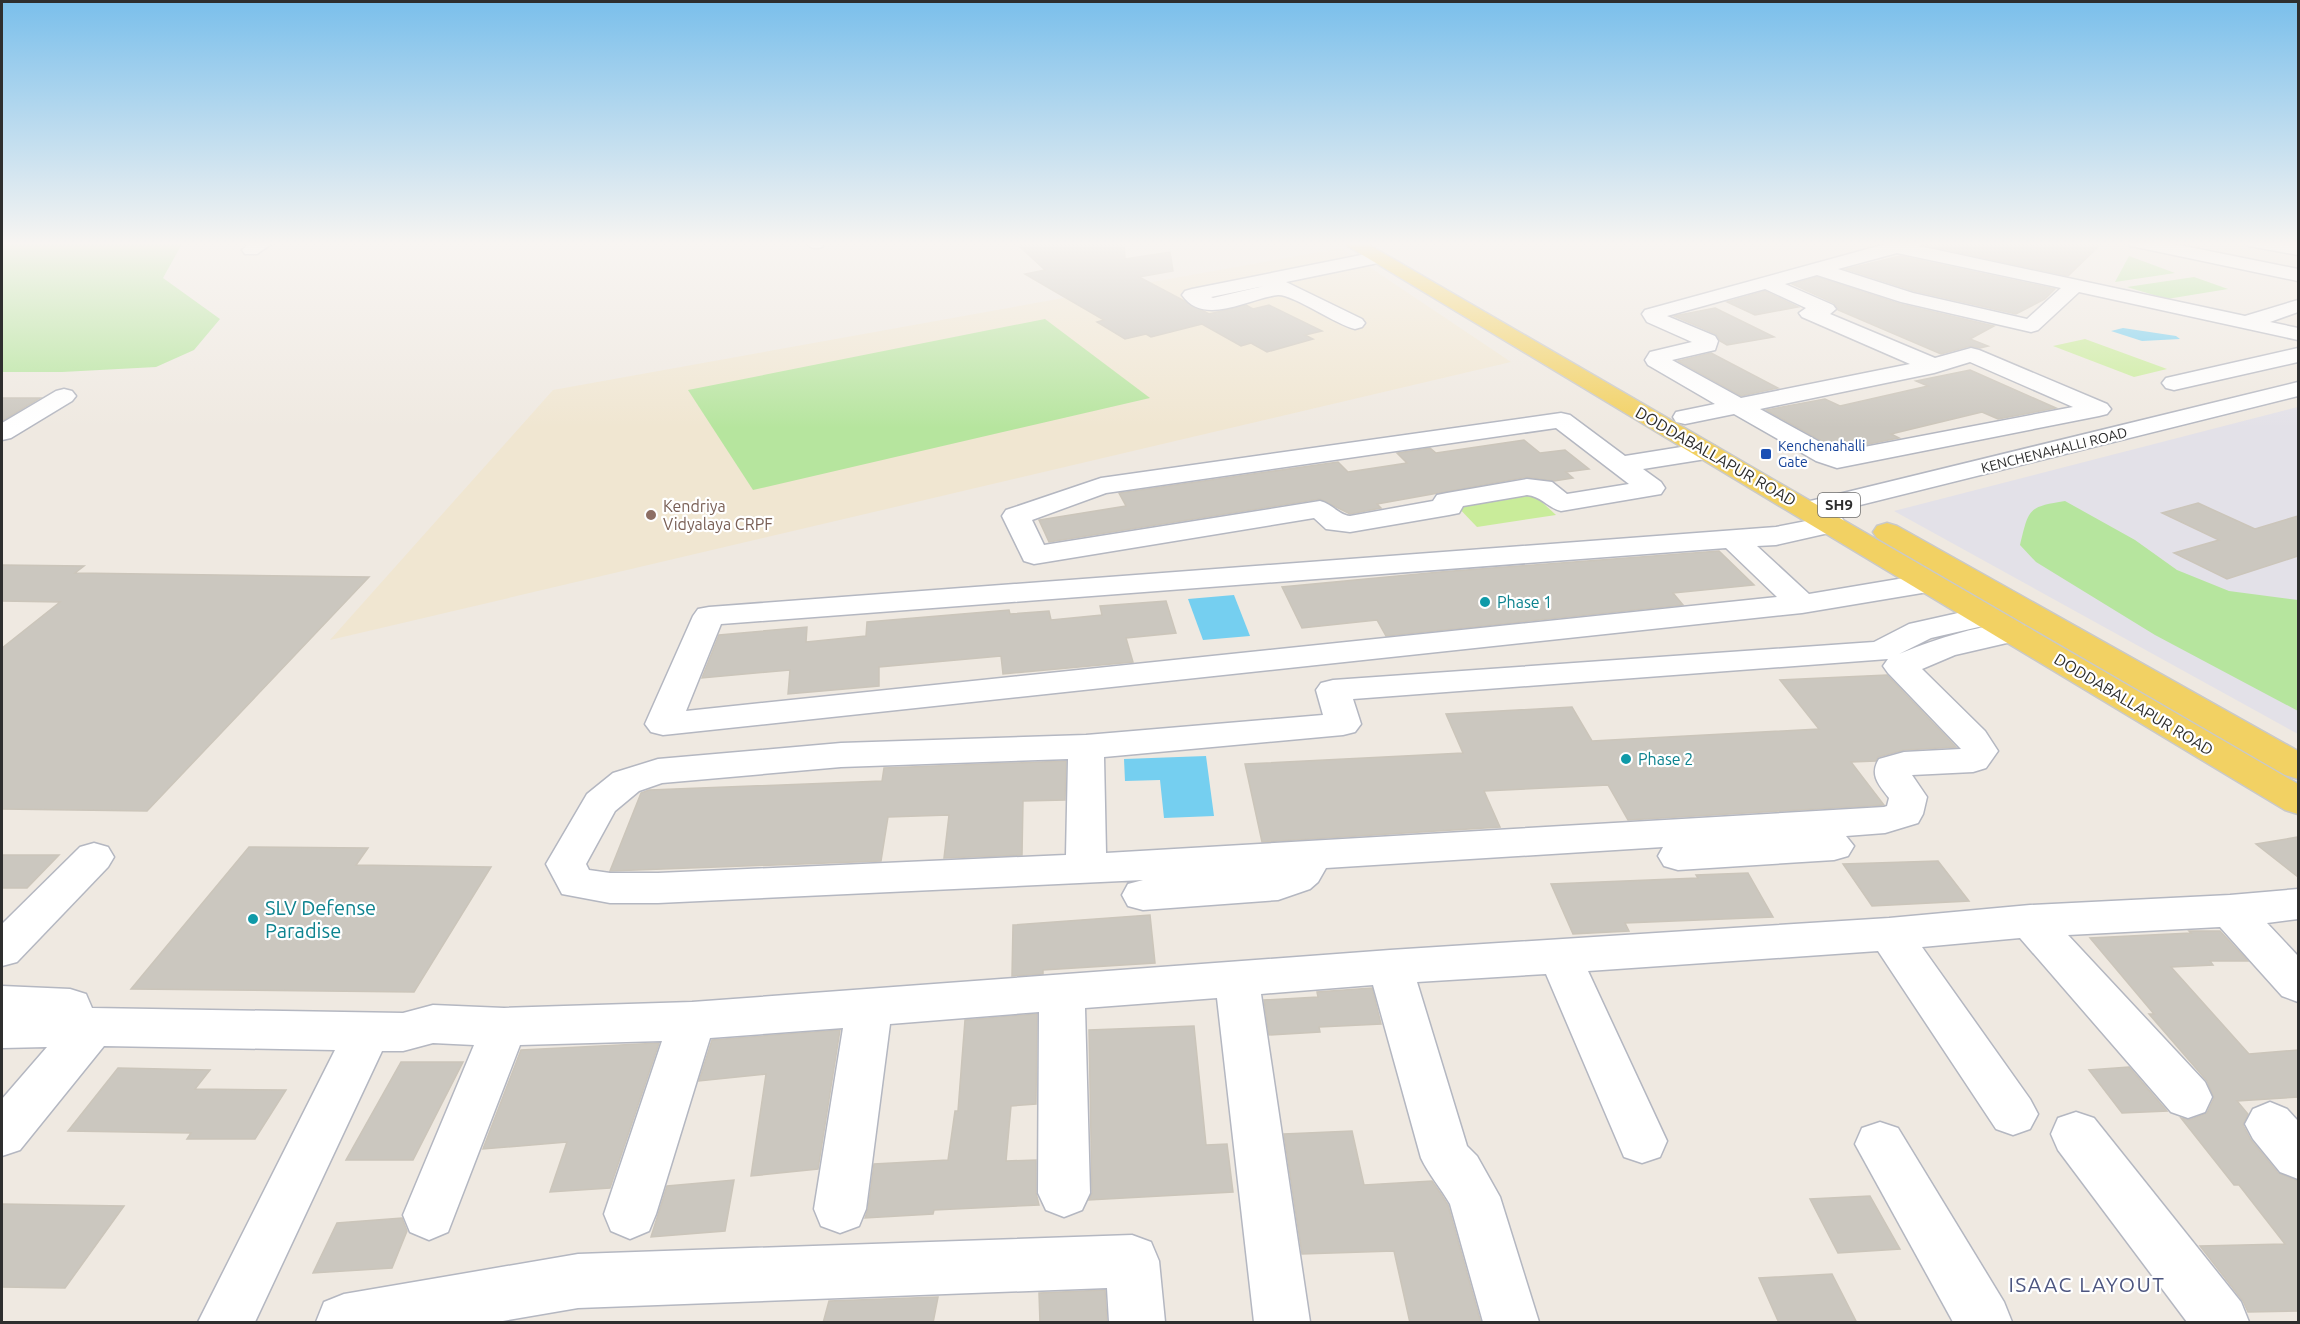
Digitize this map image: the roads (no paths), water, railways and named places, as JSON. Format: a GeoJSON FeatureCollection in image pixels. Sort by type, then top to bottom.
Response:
{"type":"FeatureCollection","features":[{"type":"Feature","properties":{"kind":"main road","name":"DODDABALLAPUR ROAD"},"geometry":{"type":"LineString","coordinates":[[1466,304],[1706,451],[1826,512],[2298,767]]}},
{"type":"Feature","properties":{"kind":"main road","name":"DODDABALLAPUR ROAD"},"geometry":{"type":"LineString","coordinates":[[1477,304],[1685,417],[1928,583],[2298,801]]}},
{"type":"Feature","properties":{"kind":"street"},"geometry":{"type":"LineString","coordinates":[[1316,304],[1354,323]]}},
{"type":"Feature","properties":{"kind":"street"},"geometry":{"type":"LineString","coordinates":[[1688,304],[1652,314],[1654,318],[1707,341],[1707,345],[1658,357],[1656,360],[1825,456],[1837,460],[2099,409],[1971,354]]}},
{"type":"Feature","properties":{"kind":"street"},"geometry":{"type":"LineString","coordinates":[[1814,304],[1826,309],[1809,313],[1934,366]]}},
{"type":"Feature","properties":{"kind":"street"},"geometry":{"type":"LineString","coordinates":[[1933,304],[2031,326]]}},
{"type":"Feature","properties":{"kind":"street"},"geometry":{"type":"LineString","coordinates":[[1685,417],[1934,366],[2008,344],[2055,304]]}},
{"type":"Feature","properties":{"kind":"street"},"geometry":{"type":"LineString","coordinates":[[2163,304],[2298,334]]}},
{"type":"Feature","properties":{"kind":"street"},"geometry":{"type":"LineString","coordinates":[[2247,322],[2298,306]]}},
{"type":"Feature","properties":{"kind":"street"},"geometry":{"type":"LineString","coordinates":[[2174,383],[2298,355]]}},
{"type":"Feature","properties":{"kind":"street","name":"KENCHENAHALLI ROAD"},"geometry":{"type":"LineString","coordinates":[[1802,604],[663,724],[709,616],[1776,536],[1826,512],[2298,389]]}},
{"type":"Feature","properties":{"kind":"street"},"geometry":{"type":"LineString","coordinates":[[2,433],[64,396]]}},
{"type":"Feature","properties":{"kind":"street"},"geometry":{"type":"LineString","coordinates":[[1620,465],[1652,488],[1561,503],[1543,488],[1527,488],[1447,501],[1449,507],[1350,525],[1336,523],[1320,509],[1034,555],[1016,516],[1101,486],[1561,420],[1620,465],[1706,451]]}},
{"type":"Feature","properties":{"kind":"street"},"geometry":{"type":"LineString","coordinates":[[1733,539],[1802,604],[1928,583]]}},
{"type":"Feature","properties":{"kind":"street"},"geometry":{"type":"LineString","coordinates":[[1890,658],[1972,739],[1980,751],[1973,760],[1904,764],[1892,768],[1893,777],[1908,797],[1904,814],[1875,821],[1086,869],[610,888],[576,883],[566,864],[600,803],[626,782],[658,771],[841,755],[1086,747],[1343,724],[1333,690],[1890,658],[1946,647],[1999,624]]}},
{"type":"Feature","properties":{"kind":"street"},"geometry":{"type":"LineString","coordinates":[[1086,747],[1086,869]]}},
{"type":"Feature","properties":{"kind":"street"},"geometry":{"type":"LineString","coordinates":[[1678,856],[1864,844],[1877,836],[1878,829],[1875,821]]}},
{"type":"Feature","properties":{"kind":"street"},"geometry":{"type":"LineString","coordinates":[[1143,895],[1278,885],[1299,878],[1310,863],[1310,855]]}},
{"type":"Feature","properties":{"kind":"street"},"geometry":{"type":"LineString","coordinates":[[2,950],[94,857]]}},
{"type":"Feature","properties":{"kind":"street"},"geometry":{"type":"LineString","coordinates":[[2,1029],[92,1027],[403,1032],[433,1024],[504,1027],[692,1021],[1390,967],[1889,934],[2030,921],[2230,911],[2298,904]]}},
{"type":"Feature","properties":{"kind":"street"},"geometry":{"type":"LineString","coordinates":[[2230,911],[2298,984]]}},
{"type":"Feature","properties":{"kind":"street"},"geometry":{"type":"LineString","coordinates":[[2030,921],[2188,1097]]}},
{"type":"Feature","properties":{"kind":"street"},"geometry":{"type":"LineString","coordinates":[[1889,934],[2013,1114]]}},
{"type":"Feature","properties":{"kind":"street"},"geometry":{"type":"LineString","coordinates":[[1560,956],[1642,1141]]}},
{"type":"Feature","properties":{"kind":"street"},"geometry":{"type":"LineString","coordinates":[[1390,967],[1446,1158],[1459,1172],[1474,1197],[1511,1323]]}},
{"type":"Feature","properties":{"kind":"street"},"geometry":{"type":"LineString","coordinates":[[1237,979],[1281,1323]]}},
{"type":"Feature","properties":{"kind":"street"},"geometry":{"type":"LineString","coordinates":[[1062,992],[1064,1193]]}},
{"type":"Feature","properties":{"kind":"street"},"geometry":{"type":"LineString","coordinates":[[2,1004],[312,1014],[410,1014],[433,1024]]}},
{"type":"Feature","properties":{"kind":"street"},"geometry":{"type":"LineString","coordinates":[[840,1209],[869,1007]]}},
{"type":"Feature","properties":{"kind":"street"},"geometry":{"type":"LineString","coordinates":[[630,1214],[692,1021]]}},
{"type":"Feature","properties":{"kind":"street"},"geometry":{"type":"LineString","coordinates":[[2,1134],[92,1027]]}},
{"type":"Feature","properties":{"kind":"street"},"geometry":{"type":"LineString","coordinates":[[429,1215],[504,1027]]}},
{"type":"Feature","properties":{"kind":"street"},"geometry":{"type":"LineString","coordinates":[[226,1323],[368,1032]]}},
{"type":"Feature","properties":{"kind":"street"},"geometry":{"type":"LineString","coordinates":[[2076,1134],[2221,1323]]}},
{"type":"Feature","properties":{"kind":"street"},"geometry":{"type":"LineString","coordinates":[[1880,1144],[1984,1323]]}},
{"type":"Feature","properties":{"kind":"street"},"geometry":{"type":"LineString","coordinates":[[344,1323],[578,1281],[1132,1261],[1137,1323]]}},
{"type":"Feature","properties":{"kind":"water"},"geometry":{"type":"Polygon","coordinates":[[[2123,328],[2176,336],[2180,339],[2142,341],[2111,331],[2123,328]]]}},
{"type":"Feature","properties":{"kind":"water"},"geometry":{"type":"Polygon","coordinates":[[[1234,595],[1250,636],[1203,640],[1188,599],[1234,595]]]}},
{"type":"Feature","properties":{"kind":"water"},"geometry":{"type":"Polygon","coordinates":[[[1206,756],[1214,816],[1164,818],[1160,780],[1125,781],[1124,759],[1206,756]]]}},
{"type":"Feature","properties":{"kind":"place","name":"Kenchenahalli Gate"},"geometry":{"type":"Point","coordinates":[1766,454]}},
{"type":"Feature","properties":{"kind":"place","name":"Kendriya Vidyalaya CRPF"},"geometry":{"type":"Point","coordinates":[651,515]}},
{"type":"Feature","properties":{"kind":"place","name":"Phase 1"},"geometry":{"type":"Point","coordinates":[1485,602]}},
{"type":"Feature","properties":{"kind":"place","name":"Phase 2"},"geometry":{"type":"Point","coordinates":[1626,759]}},
{"type":"Feature","properties":{"kind":"place","name":"SLV Defense Paradise"},"geometry":{"type":"Point","coordinates":[253,919]}},
{"type":"Feature","properties":{"kind":"district","name":"ISAAC LAYOUT"},"geometry":{"type":"Point","coordinates":[2087,1285]}}]}
